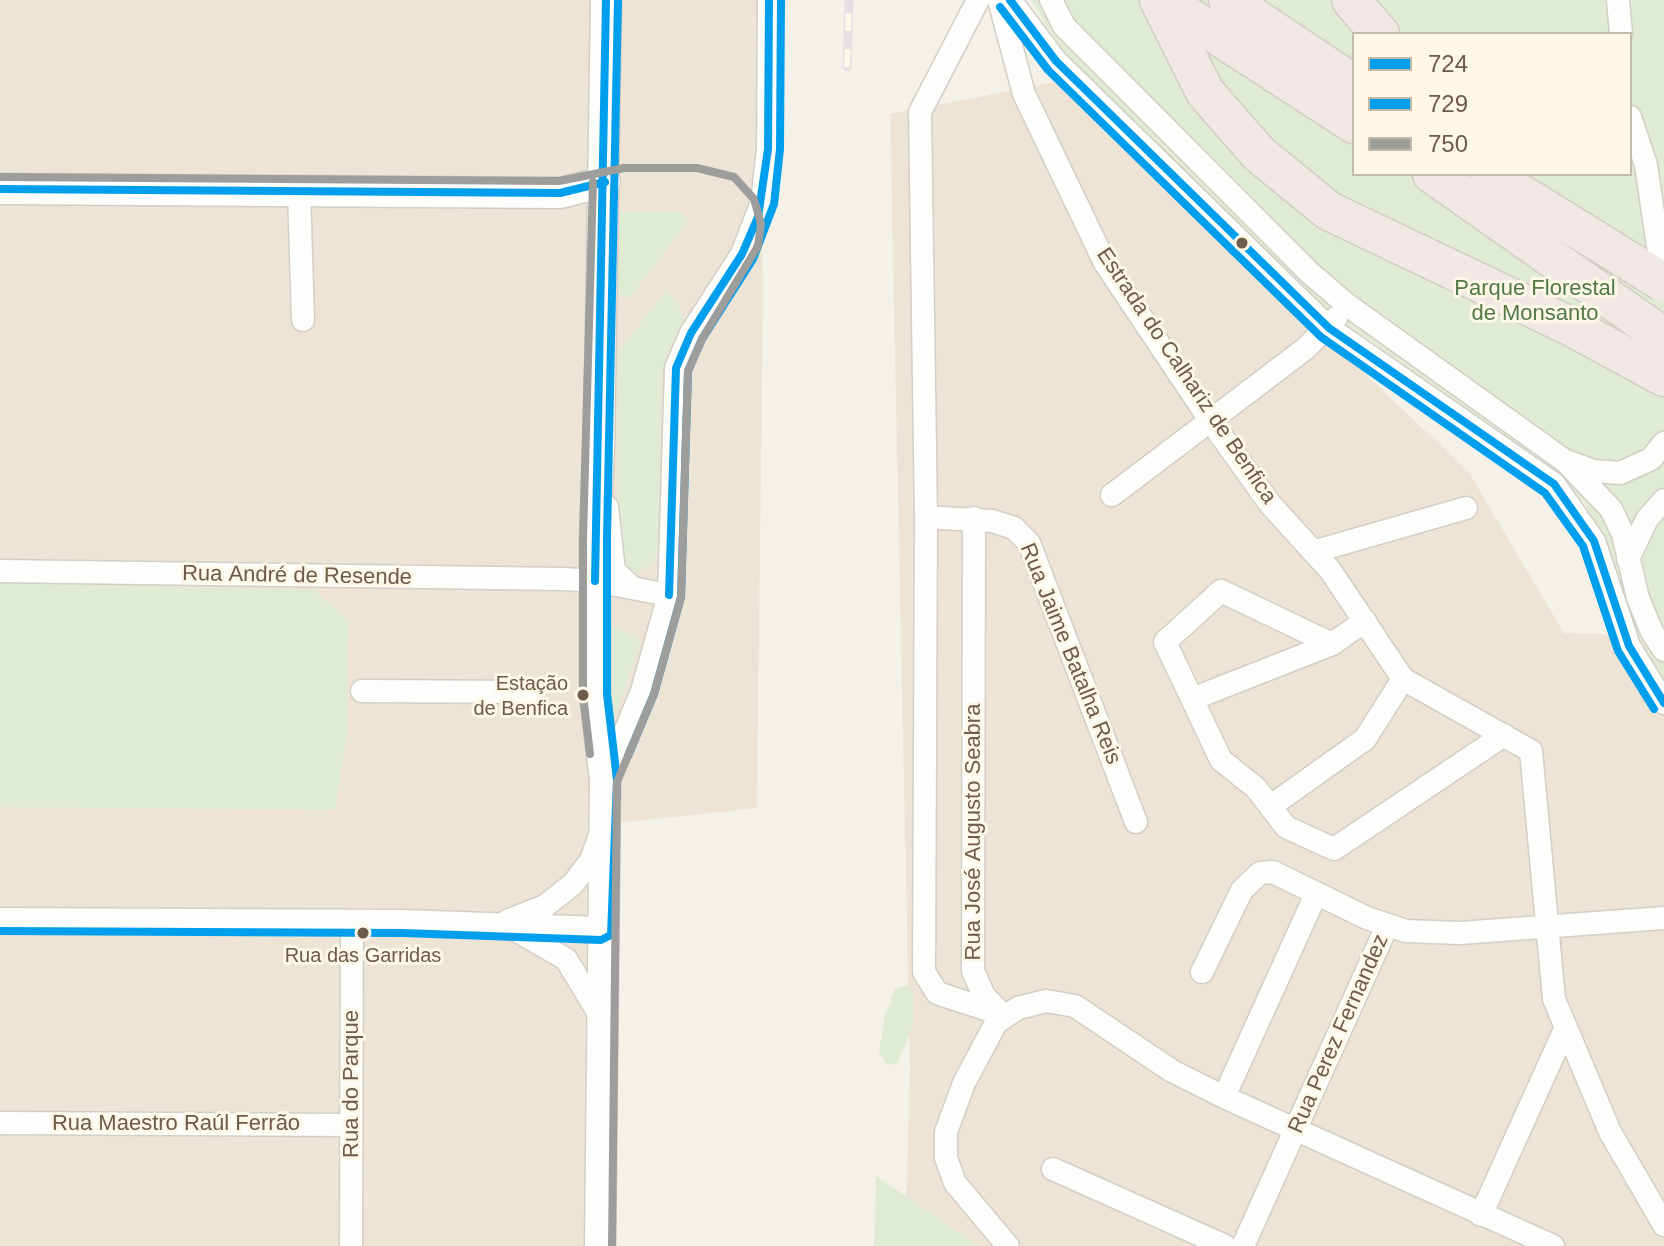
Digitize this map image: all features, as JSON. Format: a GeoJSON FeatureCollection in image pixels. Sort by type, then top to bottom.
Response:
{"type":"FeatureCollection","features":[{"type":"Feature","properties":{"kind":"highway"},"geometry":{"type":"LineString","coordinates":[[1161,0],[1352,123]]}},
{"type":"Feature","properties":{"kind":"highway"},"geometry":{"type":"LineString","coordinates":[[1161,0],[1205,92],[1259,154],[1329,211],[1570,326],[1658,354]]}},
{"type":"Feature","properties":{"kind":"highway"},"geometry":{"type":"LineString","coordinates":[[1228,0],[1352,83]]}},
{"type":"Feature","properties":{"kind":"highway"},"geometry":{"type":"LineString","coordinates":[[1351,0],[1378,32]]}},
{"type":"Feature","properties":{"kind":"highway"},"geometry":{"type":"LineString","coordinates":[[1440,176],[1481,187],[1519,186],[1657,280]]}},
{"type":"Feature","properties":{"kind":"highway"},"geometry":{"type":"LineString","coordinates":[[1481,187],[1658,354]]}},
{"type":"Feature","properties":{"kind":"street"},"geometry":{"type":"LineString","coordinates":[[600,1246],[601,928],[605,780],[595,695],[595,581],[605,182],[606,0]]}},
{"type":"Feature","properties":{"kind":"street"},"geometry":{"type":"LineString","coordinates":[[605,780],[642,691],[669,595],[676,368],[691,333],[742,254],[758,217],[767,174],[769,0]]}},
{"type":"Feature","properties":{"kind":"street"},"geometry":{"type":"LineString","coordinates":[[978,0],[920,112],[926,517],[924,972],[937,993],[1004,1015]]}},
{"type":"Feature","properties":{"kind":"street","name":"Estrada do Calhariz de Benfica"},"geometry":{"type":"LineString","coordinates":[[999,0],[1024,94],[1105,263],[1210,420],[1270,504],[1316,551],[1403,679],[1531,751],[1548,928]]}},
{"type":"Feature","properties":{"kind":"street"},"geometry":{"type":"LineString","coordinates":[[1010,0],[1056,61],[1329,328],[1554,484],[1594,541],[1629,646],[1664,703]]}},
{"type":"Feature","properties":{"kind":"street"},"geometry":{"type":"LineString","coordinates":[[1051,0],[1064,26],[1309,272],[1346,304],[1565,461],[1611,509],[1623,534],[1643,609],[1664,650]]}},
{"type":"Feature","properties":{"kind":"street"},"geometry":{"type":"LineString","coordinates":[[1618,0],[1621,32]]}},
{"type":"Feature","properties":{"kind":"street"},"geometry":{"type":"LineString","coordinates":[[1632,123],[1646,165],[1657,280]]}},
{"type":"Feature","properties":{"kind":"street"},"geometry":{"type":"LineString","coordinates":[[0,189],[560,193],[605,182]]}},
{"type":"Feature","properties":{"kind":"street"},"geometry":{"type":"LineString","coordinates":[[299,191],[303,320]]}},
{"type":"Feature","properties":{"kind":"street"},"geometry":{"type":"LineString","coordinates":[[1112,495],[1329,328],[1346,304]]}},
{"type":"Feature","properties":{"kind":"street"},"geometry":{"type":"LineString","coordinates":[[1565,461],[1594,471],[1620,473],[1651,459],[1664,443]]}},
{"type":"Feature","properties":{"kind":"street"},"geometry":{"type":"LineString","coordinates":[[599,449],[614,571],[633,588]]}},
{"type":"Feature","properties":{"kind":"street"},"geometry":{"type":"LineString","coordinates":[[1628,559],[1647,519],[1664,500]]}},
{"type":"Feature","properties":{"kind":"street"},"geometry":{"type":"LineString","coordinates":[[1316,551],[1466,508]]}},
{"type":"Feature","properties":{"kind":"street"},"geometry":{"type":"LineString","coordinates":[[926,517],[974,518]]}},
{"type":"Feature","properties":{"kind":"street","name":"Rua Jaime Batalha Reis"},"geometry":{"type":"LineString","coordinates":[[974,518],[1014,528],[1029,543],[1136,822]]}},
{"type":"Feature","properties":{"kind":"street","name":"Rua José Augusto Seabra"},"geometry":{"type":"LineString","coordinates":[[974,518],[973,971],[984,996],[1004,1015]]}},
{"type":"Feature","properties":{"kind":"street","name":"Rua André de Resende"},"geometry":{"type":"LineString","coordinates":[[0,571],[595,581],[669,595]]}},
{"type":"Feature","properties":{"kind":"street"},"geometry":{"type":"LineString","coordinates":[[1332,644],[1221,591],[1165,642],[1221,760],[1256,788],[1286,827],[1334,849],[1504,735]]}},
{"type":"Feature","properties":{"kind":"street"},"geometry":{"type":"LineString","coordinates":[[1192,699],[1332,644],[1365,621]]}},
{"type":"Feature","properties":{"kind":"street"},"geometry":{"type":"LineString","coordinates":[[1271,806],[1365,739],[1403,679]]}},
{"type":"Feature","properties":{"kind":"street"},"geometry":{"type":"LineString","coordinates":[[362,691],[530,692]]}},
{"type":"Feature","properties":{"kind":"street"},"geometry":{"type":"LineString","coordinates":[[502,923],[545,906],[573,884],[591,860],[605,819]]}},
{"type":"Feature","properties":{"kind":"street"},"geometry":{"type":"LineString","coordinates":[[1202,972],[1249,880],[1260,873],[1273,872],[1387,926]]}},
{"type":"Feature","properties":{"kind":"street"},"geometry":{"type":"LineString","coordinates":[[1224,1097],[1316,894]]}},
{"type":"Feature","properties":{"kind":"street","name":"Rua Perez Fernandez"},"geometry":{"type":"LineString","coordinates":[[1243,1246],[1387,926],[1435,934],[1664,918]]}},
{"type":"Feature","properties":{"kind":"street"},"geometry":{"type":"LineString","coordinates":[[0,919],[502,923],[601,928]]}},
{"type":"Feature","properties":{"kind":"street","name":"Rua do Parque"},"geometry":{"type":"LineString","coordinates":[[351,1246],[352,922]]}},
{"type":"Feature","properties":{"kind":"street"},"geometry":{"type":"LineString","coordinates":[[502,923],[566,959],[601,1017]]}},
{"type":"Feature","properties":{"kind":"street"},"geometry":{"type":"LineString","coordinates":[[1548,928],[1548,964],[1554,999],[1566,1027],[1600,1136],[1664,1225]]}},
{"type":"Feature","properties":{"kind":"street"},"geometry":{"type":"LineString","coordinates":[[1008,1246],[955,1183],[945,1145],[949,1117],[986,1038],[1004,1015],[1046,1001],[1075,1006],[1172,1071],[1224,1097],[1553,1246]]}},
{"type":"Feature","properties":{"kind":"street"},"geometry":{"type":"LineString","coordinates":[[1481,1215],[1566,1027]]}},
{"type":"Feature","properties":{"kind":"street","name":"Rua Maestro Raúl Ferrão"},"geometry":{"type":"LineString","coordinates":[[0,1123],[351,1125]]}},
{"type":"Feature","properties":{"kind":"street"},"geometry":{"type":"LineString","coordinates":[[1053,1169],[1225,1246]]}},
{"type":"Feature","properties":{"kind":"shaded area"},"geometry":{"type":"Polygon","coordinates":[[[0,0],[757,0],[763,287],[757,808],[587,826],[585,1246],[0,1246],[0,807],[335,810],[0,616],[0,0]]]}},
{"type":"Feature","properties":{"kind":"shaded area"},"geometry":{"type":"Polygon","coordinates":[[[1056,82],[1468,471],[1564,633],[1664,636],[1664,1246],[905,1246],[910,1070],[890,114],[1056,82]]]}},
{"type":"Feature","properties":{"kind":"green space","name":"Parque Florestal de Monsanto"},"geometry":{"type":"Polygon","coordinates":[[[1031,0],[1664,0],[1664,680],[1635,628],[1605,538],[1584,503],[1561,475],[1322,307],[1077,66],[1054,38],[1031,0]]]}},
{"type":"Feature","properties":{"kind":"green space"},"geometry":{"type":"Polygon","coordinates":[[[616,212],[680,212],[688,217],[686,225],[629,298],[616,294],[616,212]]]}},
{"type":"Feature","properties":{"kind":"green space"},"geometry":{"type":"Polygon","coordinates":[[[666,290],[678,303],[683,321],[666,355],[660,384],[659,544],[654,562],[637,573],[624,568],[617,540],[617,354],[666,290]]]}},
{"type":"Feature","properties":{"kind":"green space"},"geometry":{"type":"Polygon","coordinates":[[[0,583],[314,590],[348,620],[347,735],[335,810],[0,807],[0,583]]]}},
{"type":"Feature","properties":{"kind":"green space"},"geometry":{"type":"Polygon","coordinates":[[[607,624],[641,640],[610,732],[607,624]]]}},
{"type":"Feature","properties":{"kind":"green space"},"geometry":{"type":"Polygon","coordinates":[[[906,985],[913,991],[914,1021],[898,1063],[888,1065],[879,1053],[884,1019],[895,989],[906,985]]]}},
{"type":"Feature","properties":{"kind":"green space"},"geometry":{"type":"Polygon","coordinates":[[[876,1176],[979,1246],[874,1246],[876,1176]]]}},
{"type":"Feature","properties":{"kind":"railway"},"geometry":{"type":"LineString","coordinates":[[847,67],[849,0]]}},
{"type":"Feature","properties":{"kind":"transit line","name":"724"},"geometry":{"type":"LineString","coordinates":[[595,581],[606,0]]}},
{"type":"Feature","properties":{"kind":"transit line","name":"729"},"geometry":{"type":"LineString","coordinates":[[0,931],[403,933],[601,940],[611,935],[617,780],[607,694],[607,538],[618,0]]}},
{"type":"Feature","properties":{"kind":"transit line","name":"724"},"geometry":{"type":"LineString","coordinates":[[669,595],[676,368],[691,333],[742,254],[758,217],[768,149],[769,0]]}},
{"type":"Feature","properties":{"kind":"transit line","name":"729"},"geometry":{"type":"LineString","coordinates":[[628,756],[654,694],[681,597],[688,371],[702,339],[753,259],[774,204],[780,149],[781,0]]}},
{"type":"Feature","properties":{"kind":"transit line","name":"724"},"geometry":{"type":"LineString","coordinates":[[1010,0],[1056,61],[1329,328],[1554,484],[1594,541],[1629,646],[1664,703]]}},
{"type":"Feature","properties":{"kind":"transit line","name":"729"},"geometry":{"type":"LineString","coordinates":[[1000,7],[1048,70],[1321,337],[1545,493],[1583,546],[1618,651],[1654,709]]}},
{"type":"Feature","properties":{"kind":"transit line","name":"750"},"geometry":{"type":"LineString","coordinates":[[0,177],[559,181],[624,168],[697,168],[734,177],[754,199],[761,224],[758,246],[702,339],[688,371],[681,597],[654,694],[617,782],[612,1246]]}},
{"type":"Feature","properties":{"kind":"transit line","name":"750"},"geometry":{"type":"LineString","coordinates":[[590,754],[583,695],[583,538],[593,182]]}},
{"type":"Feature","properties":{"kind":"transit line","name":"724"},"geometry":{"type":"LineString","coordinates":[[0,189],[560,193],[605,182]]}},
{"type":"Feature","properties":{"kind":"place","name":"Estação de Benfica"},"geometry":{"type":"Point","coordinates":[583,695]}},
{"type":"Feature","properties":{"kind":"place","name":"Rua das Garridas"},"geometry":{"type":"Point","coordinates":[363,933]}}]}
